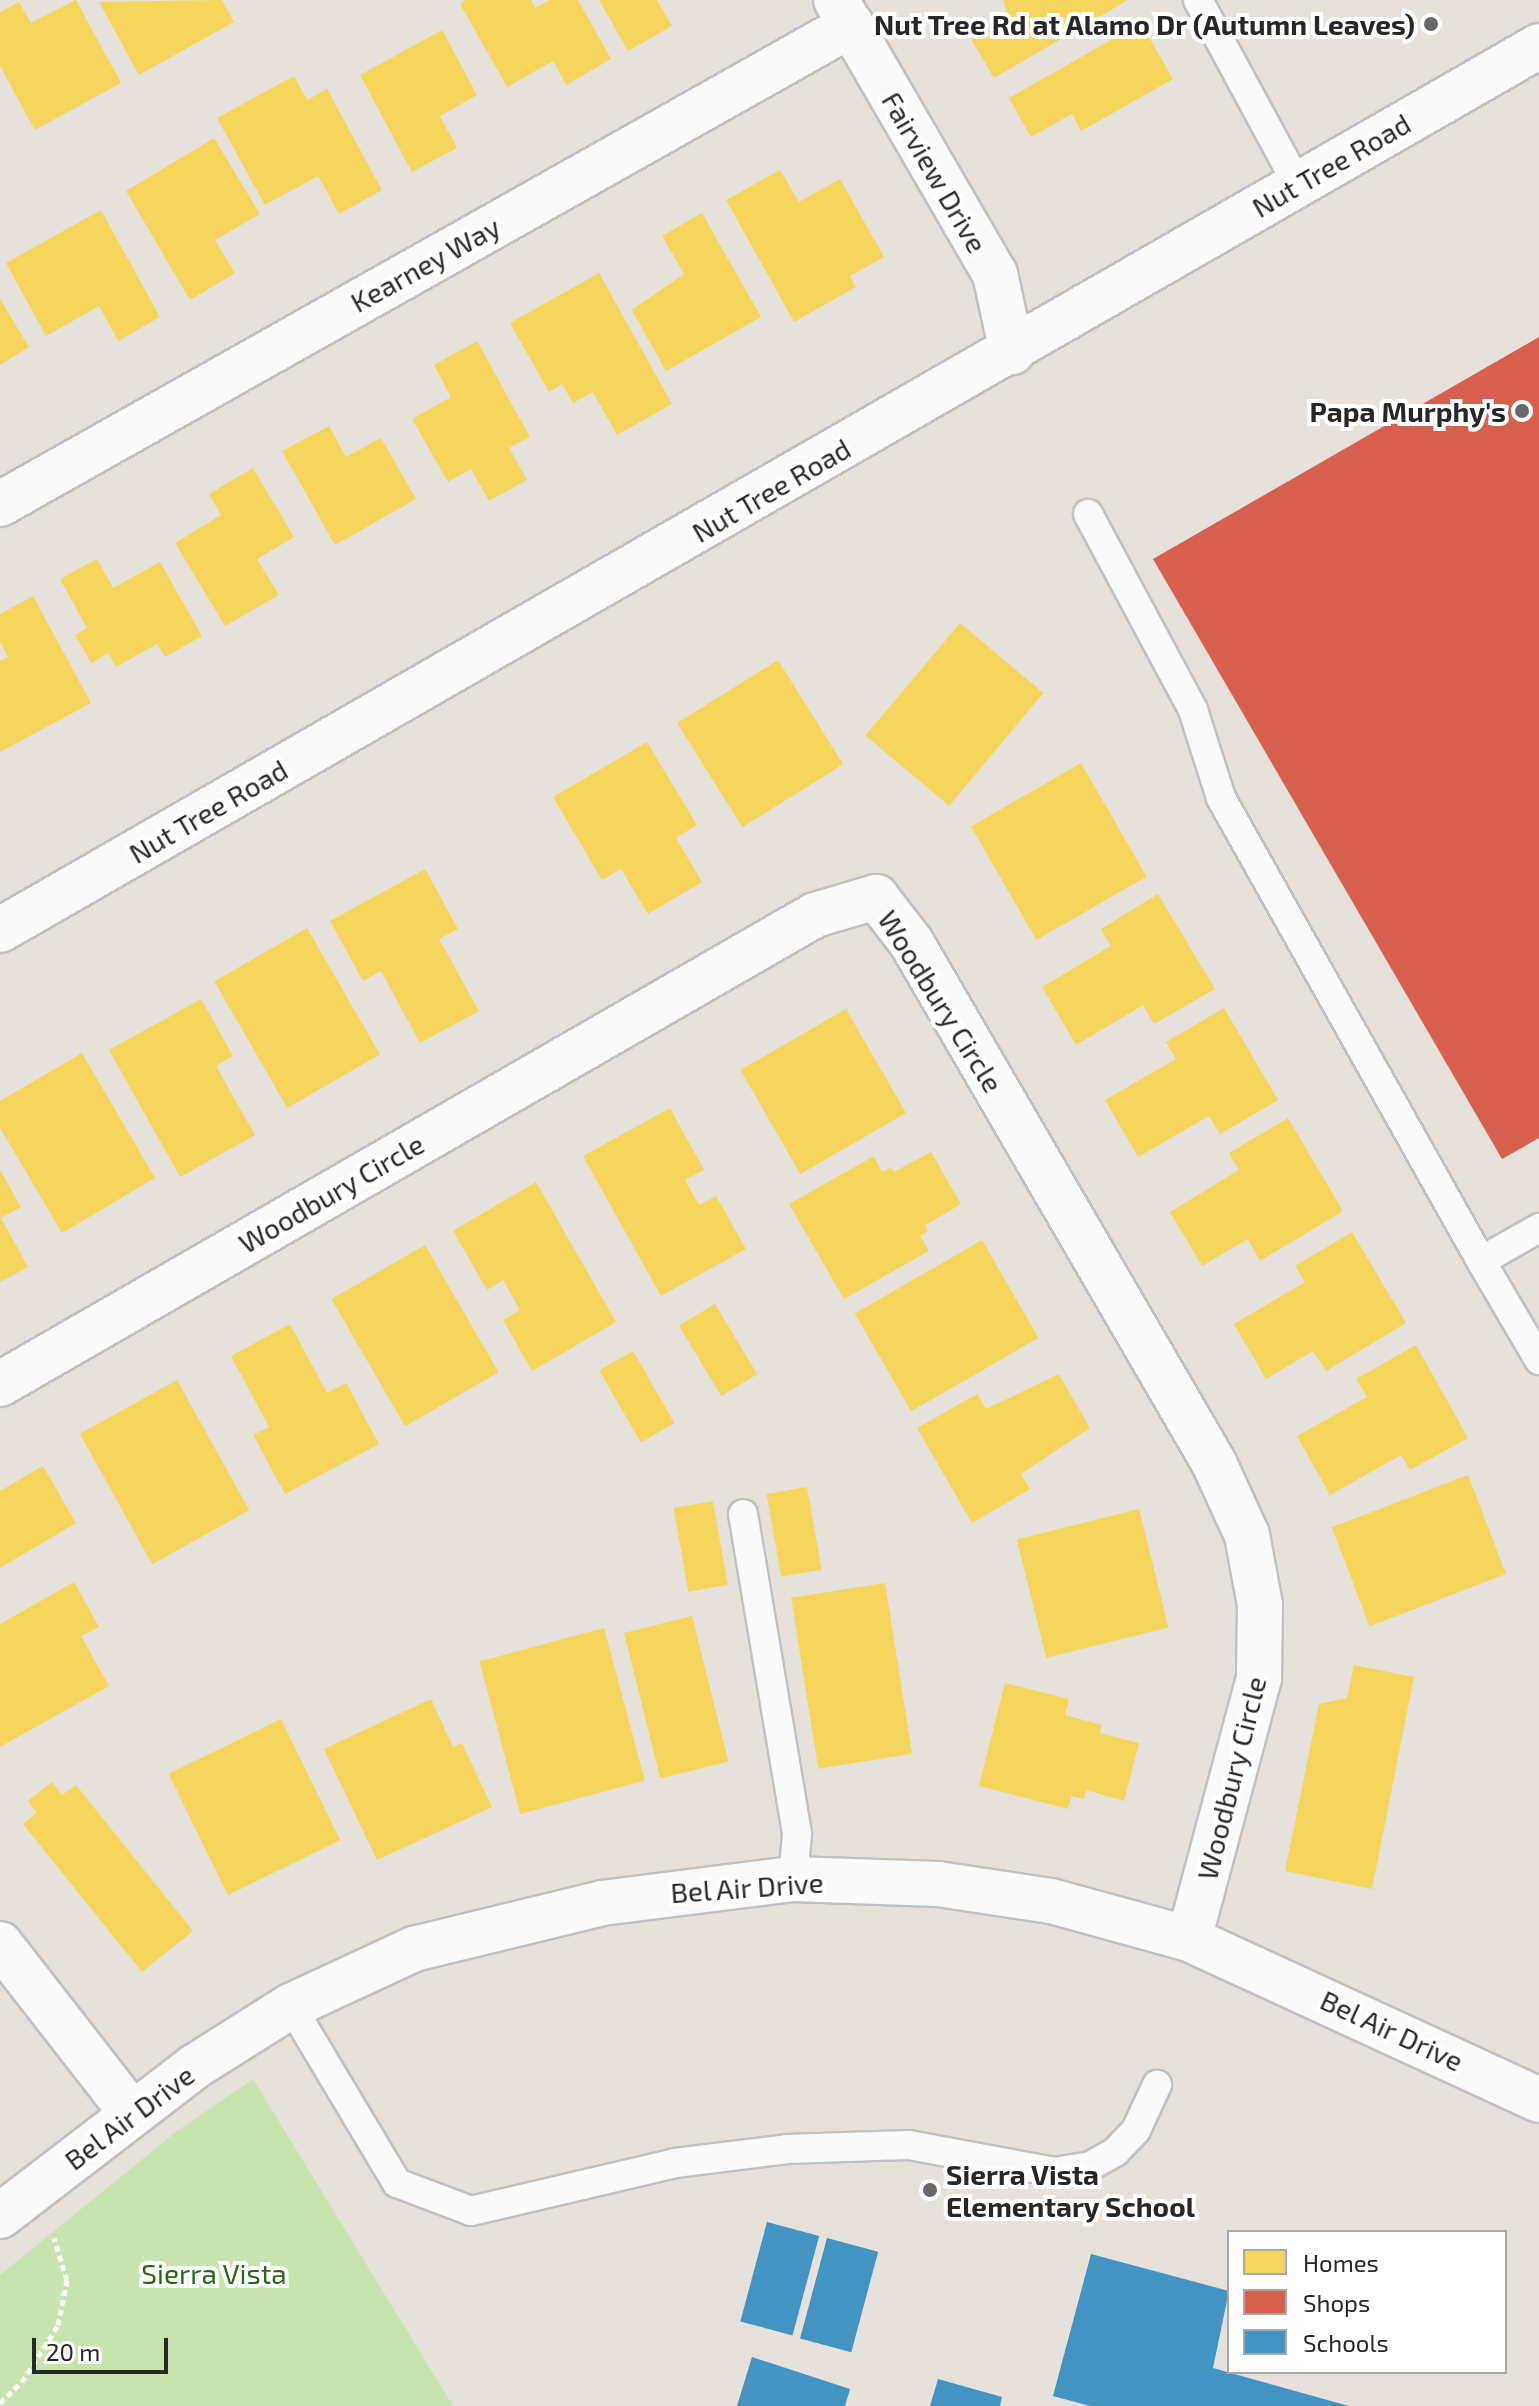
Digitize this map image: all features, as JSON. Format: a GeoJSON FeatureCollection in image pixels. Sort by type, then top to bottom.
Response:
{"type":"FeatureCollection","features":[{"type":"Feature","properties":{"kind":"street","name":"Fairview Drive"},"geometry":{"type":"LineString","coordinates":[[844,12],[995,274],[1012,352]]}},
{"type":"Feature","properties":{"kind":"street","name":"Kearney Way"},"geometry":{"type":"LineString","coordinates":[[0,504],[844,12]]}},
{"type":"Feature","properties":{"kind":"street","name":"Nut Tree Road"},"geometry":{"type":"LineString","coordinates":[[0,930],[1012,352],[1297,183],[1539,46]]}},
{"type":"Feature","properties":{"kind":"street","name":"Woodbury Circle"},"geometry":{"type":"LineString","coordinates":[[0,1384],[815,915],[876,897],[911,942],[1199,1436],[1247,1535],[1260,1605],[1259,1678],[1189,1939]]}},
{"type":"Feature","properties":{"kind":"street","name":"Bel Air Drive"},"geometry":{"type":"LineString","coordinates":[[0,2216],[131,2112],[291,2006],[414,1949],[519,1922],[683,1889],[793,1879],[938,1884],[1051,1901],[1189,1939],[1539,2100]]}},
{"type":"Feature","properties":{"kind":"street"},"geometry":{"type":"LineString","coordinates":[[0,1944],[131,2112]]}},
{"type":"Feature","properties":{"kind":"lane"},"geometry":{"type":"LineString","coordinates":[[1198,0],[1297,183]]}},
{"type":"Feature","properties":{"kind":"lane"},"geometry":{"type":"LineString","coordinates":[[1088,514],[1193,710],[1221,798],[1539,1360]]}},
{"type":"Feature","properties":{"kind":"lane"},"geometry":{"type":"LineString","coordinates":[[1481,1261],[1539,1228]]}},
{"type":"Feature","properties":{"kind":"lane"},"geometry":{"type":"LineString","coordinates":[[743,1514],[797,1834],[793,1879]]}},
{"type":"Feature","properties":{"kind":"lane"},"geometry":{"type":"LineString","coordinates":[[291,2006],[397,2183],[471,2211],[675,2163],[787,2149],[909,2145],[1054,2172],[1090,2166],[1115,2152],[1136,2130],[1157,2085]]}},
{"type":"Feature","properties":{"kind":"path"},"geometry":{"type":"LineString","coordinates":[[0,2403],[29,2372],[58,2325],[67,2280],[54,2238]]}},
{"type":"Feature","properties":{"kind":"green space","name":"Sierra Vista"},"geometry":{"type":"Polygon","coordinates":[[[253,2079],[453,2406],[0,2406],[0,2275],[177,2131],[253,2079]]]}},
{"type":"Feature","properties":{"kind":"building: Homes"},"geometry":{"type":"Polygon","coordinates":[[[76,0],[121,83],[35,130],[0,66],[0,12],[19,2],[31,23],[76,0]]]}},
{"type":"Feature","properties":{"kind":"building: Homes"},"geometry":{"type":"Polygon","coordinates":[[[222,0],[234,22],[139,75],[99,2],[222,0]]]}},
{"type":"Feature","properties":{"kind":"building: Homes"},"geometry":{"type":"Polygon","coordinates":[[[466,0],[531,0],[535,8],[550,0],[578,0],[611,59],[566,85],[553,61],[507,87],[460,4],[466,0]]]}},
{"type":"Feature","properties":{"kind":"building: Homes"},"geometry":{"type":"Polygon","coordinates":[[[599,0],[657,0],[672,26],[628,51],[599,0]]]}},
{"type":"Feature","properties":{"kind":"building: Homes"},"geometry":{"type":"Polygon","coordinates":[[[1003,0],[1128,0],[994,78],[971,39],[1009,17],[1003,0]]]}},
{"type":"Feature","properties":{"kind":"building: Homes"},"geometry":{"type":"Polygon","coordinates":[[[1141,23],[1173,79],[1081,131],[1072,114],[1031,137],[1009,98],[1141,23]]]}},
{"type":"Feature","properties":{"kind":"building: Homes"},"geometry":{"type":"Polygon","coordinates":[[[442,30],[477,95],[440,116],[457,148],[412,172],[360,75],[442,30]]]}},
{"type":"Feature","properties":{"kind":"building: Homes"},"geometry":{"type":"Polygon","coordinates":[[[294,76],[307,100],[327,89],[382,190],[339,214],[318,176],[265,205],[217,118],[294,76]]]}},
{"type":"Feature","properties":{"kind":"building: Homes"},"geometry":{"type":"Polygon","coordinates":[[[214,138],[260,214],[215,240],[235,273],[190,300],[126,191],[214,138]]]}},
{"type":"Feature","properties":{"kind":"building: Homes"},"geometry":{"type":"Polygon","coordinates":[[[780,170],[799,202],[840,179],[884,257],[850,276],[856,287],[794,322],[726,200],[780,170]]]}},
{"type":"Feature","properties":{"kind":"building: Homes"},"geometry":{"type":"Polygon","coordinates":[[[101,210],[160,317],[118,341],[99,306],[46,336],[6,263],[101,210]]]}},
{"type":"Feature","properties":{"kind":"building: Homes"},"geometry":{"type":"Polygon","coordinates":[[[702,213],[761,317],[666,371],[632,310],[684,274],[662,236],[702,213]]]}},
{"type":"Feature","properties":{"kind":"building: Homes"},"geometry":{"type":"Polygon","coordinates":[[[599,273],[672,404],[617,435],[593,392],[573,403],[562,384],[549,392],[510,323],[599,273]]]}},
{"type":"Feature","properties":{"kind":"building: Homes"},"geometry":{"type":"Polygon","coordinates":[[[0,299],[29,347],[0,365],[0,299]]]}},
{"type":"Feature","properties":{"kind":"building: Homes"},"geometry":{"type":"Polygon","coordinates":[[[477,341],[530,437],[509,448],[527,480],[489,501],[471,469],[448,482],[412,419],[451,397],[434,365],[477,341]]]}},
{"type":"Feature","properties":{"kind":"building: Homes"},"geometry":{"type":"Polygon","coordinates":[[[329,426],[346,457],[381,438],[416,499],[335,545],[282,451],[329,426]]]}},
{"type":"Feature","properties":{"kind":"building: Homes"},"geometry":{"type":"Polygon","coordinates":[[[253,468],[294,537],[257,559],[279,595],[225,626],[175,543],[221,515],[209,494],[253,468]]]}},
{"type":"Feature","properties":{"kind":"building: Homes"},"geometry":{"type":"Polygon","coordinates":[[[97,559],[113,588],[160,562],[202,636],[165,657],[157,644],[116,667],[108,653],[91,663],[75,635],[87,628],[60,579],[97,559]]]}},
{"type":"Feature","properties":{"kind":"building: Homes"},"geometry":{"type":"Polygon","coordinates":[[[33,596],[91,703],[0,752],[0,661],[8,657],[0,642],[0,614],[33,596]]]}},
{"type":"Feature","properties":{"kind":"building: Homes"},"geometry":{"type":"Polygon","coordinates":[[[960,623],[1043,693],[949,806],[866,736],[960,623]]]}},
{"type":"Feature","properties":{"kind":"building: Homes"},"geometry":{"type":"Polygon","coordinates":[[[778,660],[843,764],[742,827],[677,723],[778,660]]]}},
{"type":"Feature","properties":{"kind":"building: Homes"},"geometry":{"type":"Polygon","coordinates":[[[647,742],[697,825],[676,838],[702,882],[648,914],[621,869],[602,880],[553,797],[647,742]]]}},
{"type":"Feature","properties":{"kind":"building: Homes"},"geometry":{"type":"Polygon","coordinates":[[[1081,763],[1146,876],[1037,940],[971,827],[1081,763]]]}},
{"type":"Feature","properties":{"kind":"building: Homes"},"geometry":{"type":"Polygon","coordinates":[[[425,869],[458,929],[439,939],[479,1011],[420,1043],[381,971],[363,981],[330,921],[425,869]]]}},
{"type":"Feature","properties":{"kind":"building: Homes"},"geometry":{"type":"Polygon","coordinates":[[[1158,894],[1215,989],[1154,1024],[1143,1005],[1076,1045],[1042,987],[1111,946],[1101,929],[1158,894]]]}},
{"type":"Feature","properties":{"kind":"building: Homes"},"geometry":{"type":"Polygon","coordinates":[[[307,928],[380,1054],[287,1108],[214,982],[307,928]]]}},
{"type":"Feature","properties":{"kind":"building: Homes"},"geometry":{"type":"Polygon","coordinates":[[[201,999],[233,1056],[216,1066],[255,1135],[180,1177],[109,1050],[201,999]]]}},
{"type":"Feature","properties":{"kind":"building: Homes"},"geometry":{"type":"Polygon","coordinates":[[[1224,1008],[1278,1100],[1220,1134],[1209,1116],[1138,1157],[1105,1100],[1176,1059],[1166,1042],[1224,1008]]]}},
{"type":"Feature","properties":{"kind":"building: Homes"},"geometry":{"type":"Polygon","coordinates":[[[846,1009],[906,1113],[800,1174],[740,1070],[846,1009]]]}},
{"type":"Feature","properties":{"kind":"building: Homes"},"geometry":{"type":"Polygon","coordinates":[[[82,1053],[155,1178],[62,1233],[0,1128],[0,1101],[82,1053]]]}},
{"type":"Feature","properties":{"kind":"building: Homes"},"geometry":{"type":"Polygon","coordinates":[[[670,1108],[704,1170],[685,1180],[699,1205],[716,1196],[746,1249],[661,1296],[583,1156],[670,1108]]]}},
{"type":"Feature","properties":{"kind":"building: Homes"},"geometry":{"type":"Polygon","coordinates":[[[1288,1118],[1343,1211],[1260,1261],[1248,1239],[1202,1266],[1170,1212],[1239,1170],[1229,1153],[1288,1118]]]}},
{"type":"Feature","properties":{"kind":"building: Homes"},"geometry":{"type":"Polygon","coordinates":[[[931,1152],[961,1204],[925,1225],[928,1231],[920,1236],[929,1251],[844,1299],[789,1204],[874,1156],[882,1172],[891,1167],[894,1172],[931,1152]]]}},
{"type":"Feature","properties":{"kind":"building: Homes"},"geometry":{"type":"Polygon","coordinates":[[[0,1170],[21,1207],[1,1218],[28,1267],[0,1282],[0,1170]]]}},
{"type":"Feature","properties":{"kind":"building: Homes"},"geometry":{"type":"Polygon","coordinates":[[[536,1182],[616,1322],[532,1371],[503,1320],[520,1310],[503,1280],[487,1290],[453,1231],[536,1182]]]}},
{"type":"Feature","properties":{"kind":"building: Homes"},"geometry":{"type":"Polygon","coordinates":[[[1352,1232],[1406,1323],[1326,1371],[1313,1351],[1266,1379],[1234,1324],[1305,1282],[1295,1266],[1352,1232]]]}},
{"type":"Feature","properties":{"kind":"building: Homes"},"geometry":{"type":"Polygon","coordinates":[[[982,1240],[1038,1338],[911,1411],[855,1314],[982,1240]]]}},
{"type":"Feature","properties":{"kind":"building: Homes"},"geometry":{"type":"Polygon","coordinates":[[[425,1245],[498,1372],[405,1426],[331,1299],[425,1245]]]}},
{"type":"Feature","properties":{"kind":"building: Homes"},"geometry":{"type":"Polygon","coordinates":[[[715,1304],[757,1374],[721,1396],[679,1326],[715,1304]]]}},
{"type":"Feature","properties":{"kind":"building: Homes"},"geometry":{"type":"Polygon","coordinates":[[[290,1324],[327,1393],[346,1383],[379,1444],[285,1494],[253,1435],[269,1427],[231,1356],[290,1324]]]}},
{"type":"Feature","properties":{"kind":"building: Homes"},"geometry":{"type":"Polygon","coordinates":[[[1416,1345],[1468,1438],[1410,1470],[1401,1455],[1330,1495],[1297,1436],[1367,1397],[1356,1379],[1416,1345]]]}},
{"type":"Feature","properties":{"kind":"building: Homes"},"geometry":{"type":"Polygon","coordinates":[[[633,1351],[674,1423],[641,1442],[599,1370],[633,1351]]]}},
{"type":"Feature","properties":{"kind":"building: Homes"},"geometry":{"type":"Polygon","coordinates":[[[1059,1374],[1090,1428],[1021,1474],[1030,1489],[972,1523],[917,1428],[977,1394],[986,1409],[1059,1374]]]}},
{"type":"Feature","properties":{"kind":"building: Homes"},"geometry":{"type":"Polygon","coordinates":[[[177,1380],[249,1510],[152,1564],[80,1434],[177,1380]]]}},
{"type":"Feature","properties":{"kind":"building: Homes"},"geometry":{"type":"Polygon","coordinates":[[[43,1466],[76,1523],[0,1568],[0,1491],[43,1466]]]}},
{"type":"Feature","properties":{"kind":"building: Homes"},"geometry":{"type":"Polygon","coordinates":[[[1468,1475],[1506,1574],[1370,1626],[1332,1527],[1468,1475]]]}},
{"type":"Feature","properties":{"kind":"building: Homes"},"geometry":{"type":"Polygon","coordinates":[[[807,1487],[822,1570],[781,1577],[767,1494],[807,1487]]]}},
{"type":"Feature","properties":{"kind":"building: Homes"},"geometry":{"type":"Polygon","coordinates":[[[713,1501],[728,1585],[688,1592],[674,1508],[713,1501]]]}},
{"type":"Feature","properties":{"kind":"building: Homes"},"geometry":{"type":"Polygon","coordinates":[[[1139,1509],[1169,1627],[1046,1658],[1017,1539],[1139,1509]]]}},
{"type":"Feature","properties":{"kind":"building: Homes"},"geometry":{"type":"Polygon","coordinates":[[[74,1582],[99,1627],[81,1636],[109,1686],[0,1747],[0,1624],[74,1582]]]}},
{"type":"Feature","properties":{"kind":"building: Homes"},"geometry":{"type":"Polygon","coordinates":[[[885,1583],[912,1754],[818,1769],[791,1598],[885,1583]]]}},
{"type":"Feature","properties":{"kind":"building: Homes"},"geometry":{"type":"Polygon","coordinates":[[[692,1616],[728,1762],[660,1778],[624,1633],[692,1616]]]}},
{"type":"Feature","properties":{"kind":"building: Homes"},"geometry":{"type":"Polygon","coordinates":[[[604,1628],[645,1781],[520,1814],[479,1661],[604,1628]]]}},
{"type":"Feature","properties":{"kind":"building: Homes"},"geometry":{"type":"Polygon","coordinates":[[[1354,1665],[1414,1677],[1372,1889],[1285,1871],[1319,1704],[1347,1698],[1354,1665]]]}},
{"type":"Feature","properties":{"kind":"building: Homes"},"geometry":{"type":"Polygon","coordinates":[[[1005,1683],[1069,1699],[1065,1715],[1102,1725],[1100,1733],[1139,1743],[1124,1801],[1086,1790],[1084,1799],[1071,1796],[1068,1809],[979,1786],[1005,1683]]]}},
{"type":"Feature","properties":{"kind":"building: Homes"},"geometry":{"type":"Polygon","coordinates":[[[431,1699],[453,1747],[462,1743],[492,1807],[377,1860],[324,1749],[431,1699]]]}},
{"type":"Feature","properties":{"kind":"building: Homes"},"geometry":{"type":"Polygon","coordinates":[[[281,1719],[340,1840],[228,1895],[169,1774],[281,1719]]]}},
{"type":"Feature","properties":{"kind":"building: Homes"},"geometry":{"type":"Polygon","coordinates":[[[52,1782],[62,1795],[76,1785],[193,1931],[142,1972],[23,1824],[37,1813],[28,1801],[52,1782]]]}},
{"type":"Feature","properties":{"kind":"building: Shops"},"geometry":{"type":"Polygon","coordinates":[[[1539,337],[1539,1138],[1502,1159],[1153,559],[1539,337]]]}},
{"type":"Feature","properties":{"kind":"building: Schools"},"geometry":{"type":"Polygon","coordinates":[[[767,2222],[819,2236],[793,2335],[740,2321],[767,2222]]]}},
{"type":"Feature","properties":{"kind":"building: Schools"},"geometry":{"type":"Polygon","coordinates":[[[827,2238],[878,2252],[851,2352],[800,2338],[827,2238]]]}},
{"type":"Feature","properties":{"kind":"building: Schools"},"geometry":{"type":"Polygon","coordinates":[[[1091,2254],[1227,2290],[1213,2368],[1349,2406],[1090,2406],[1053,2396],[1091,2254]]]}},
{"type":"Feature","properties":{"kind":"building: Schools"},"geometry":{"type":"Polygon","coordinates":[[[752,2357],[850,2389],[845,2406],[737,2406],[752,2357]]]}},
{"type":"Feature","properties":{"kind":"building: Schools"},"geometry":{"type":"Polygon","coordinates":[[[938,2379],[1002,2397],[1000,2406],[930,2406],[938,2379]]]}},
{"type":"Feature","properties":{"kind":"place","name":"Nut Tree Rd at Alamo Dr (Autumn Leaves)"},"geometry":{"type":"Point","coordinates":[1431,24]}},
{"type":"Feature","properties":{"kind":"place","name":"Papa Murphy's"},"geometry":{"type":"Point","coordinates":[1522,411]}},
{"type":"Feature","properties":{"kind":"place","name":"Sierra Vista Elementary School"},"geometry":{"type":"Point","coordinates":[930,2190]}}]}
